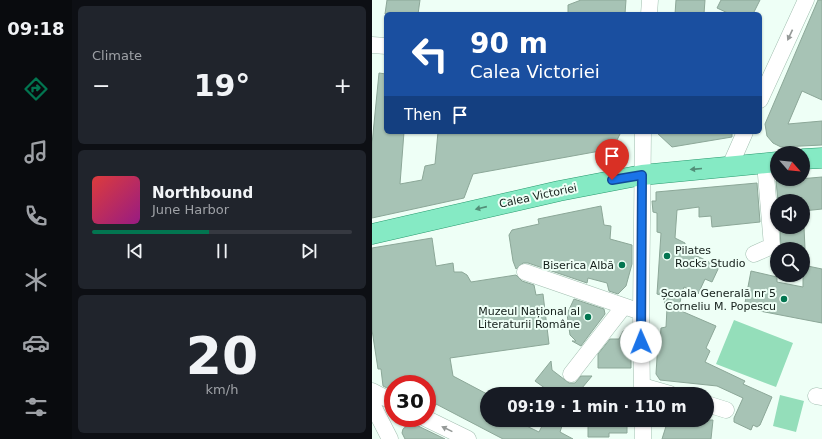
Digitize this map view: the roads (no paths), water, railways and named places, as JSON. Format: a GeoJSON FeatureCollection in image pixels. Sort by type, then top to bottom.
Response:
{"type":"FeatureCollection","features":[{"type":"Feature","properties":{"kind":"main road"},"geometry":{"type":"LineString","coordinates":[[810,159],[822,158]]}},
{"type":"Feature","properties":{"kind":"main road","name":"Calea Victoriei"},"geometry":{"type":"LineString","coordinates":[[372,234],[559,190],[642,175],[770,162]]}},
{"type":"Feature","properties":{"kind":"street"},"geometry":{"type":"LineString","coordinates":[[649,12],[650,0]]}},
{"type":"Feature","properties":{"kind":"street"},"geometry":{"type":"LineString","coordinates":[[762,96],[806,0]]}},
{"type":"Feature","properties":{"kind":"street"},"geometry":{"type":"LineString","coordinates":[[372,45],[384,46]]}},
{"type":"Feature","properties":{"kind":"street"},"geometry":{"type":"LineString","coordinates":[[642,387],[641,312],[643,134]]}},
{"type":"Feature","properties":{"kind":"street"},"geometry":{"type":"LineString","coordinates":[[730,166],[744,134]]}},
{"type":"Feature","properties":{"kind":"street"},"geometry":{"type":"LineString","coordinates":[[754,254],[772,246],[771,186]]}},
{"type":"Feature","properties":{"kind":"street"},"geometry":{"type":"LineString","coordinates":[[525,272],[599,292],[624,306],[641,312]]}},
{"type":"Feature","properties":{"kind":"street"},"geometry":{"type":"LineString","coordinates":[[571,374],[624,306]]}},
{"type":"Feature","properties":{"kind":"street"},"geometry":{"type":"LineString","coordinates":[[372,391],[384,397]]}},
{"type":"Feature","properties":{"kind":"street"},"geometry":{"type":"LineString","coordinates":[[372,404],[390,439]]}},
{"type":"Feature","properties":{"kind":"street"},"geometry":{"type":"LineString","coordinates":[[714,406],[726,410]]}},
{"type":"Feature","properties":{"kind":"street"},"geometry":{"type":"LineString","coordinates":[[436,423],[468,439]]}},
{"type":"Feature","properties":{"kind":"street"},"geometry":{"type":"LineString","coordinates":[[643,427],[643,439]]}},
{"type":"Feature","properties":{"kind":"place","name":"Pilates Rocks Studio"},"geometry":{"type":"Point","coordinates":[667,256]}},
{"type":"Feature","properties":{"kind":"place","name":"Biserica Albă"},"geometry":{"type":"Point","coordinates":[622,265]}},
{"type":"Feature","properties":{"kind":"place","name":"Școala Generală nr 5 Corneliu M. Popescu"},"geometry":{"type":"Point","coordinates":[784,299]}},
{"type":"Feature","properties":{"kind":"place","name":"Muzeul Național al Literaturii Române"},"geometry":{"type":"Point","coordinates":[588,317]}}]}
